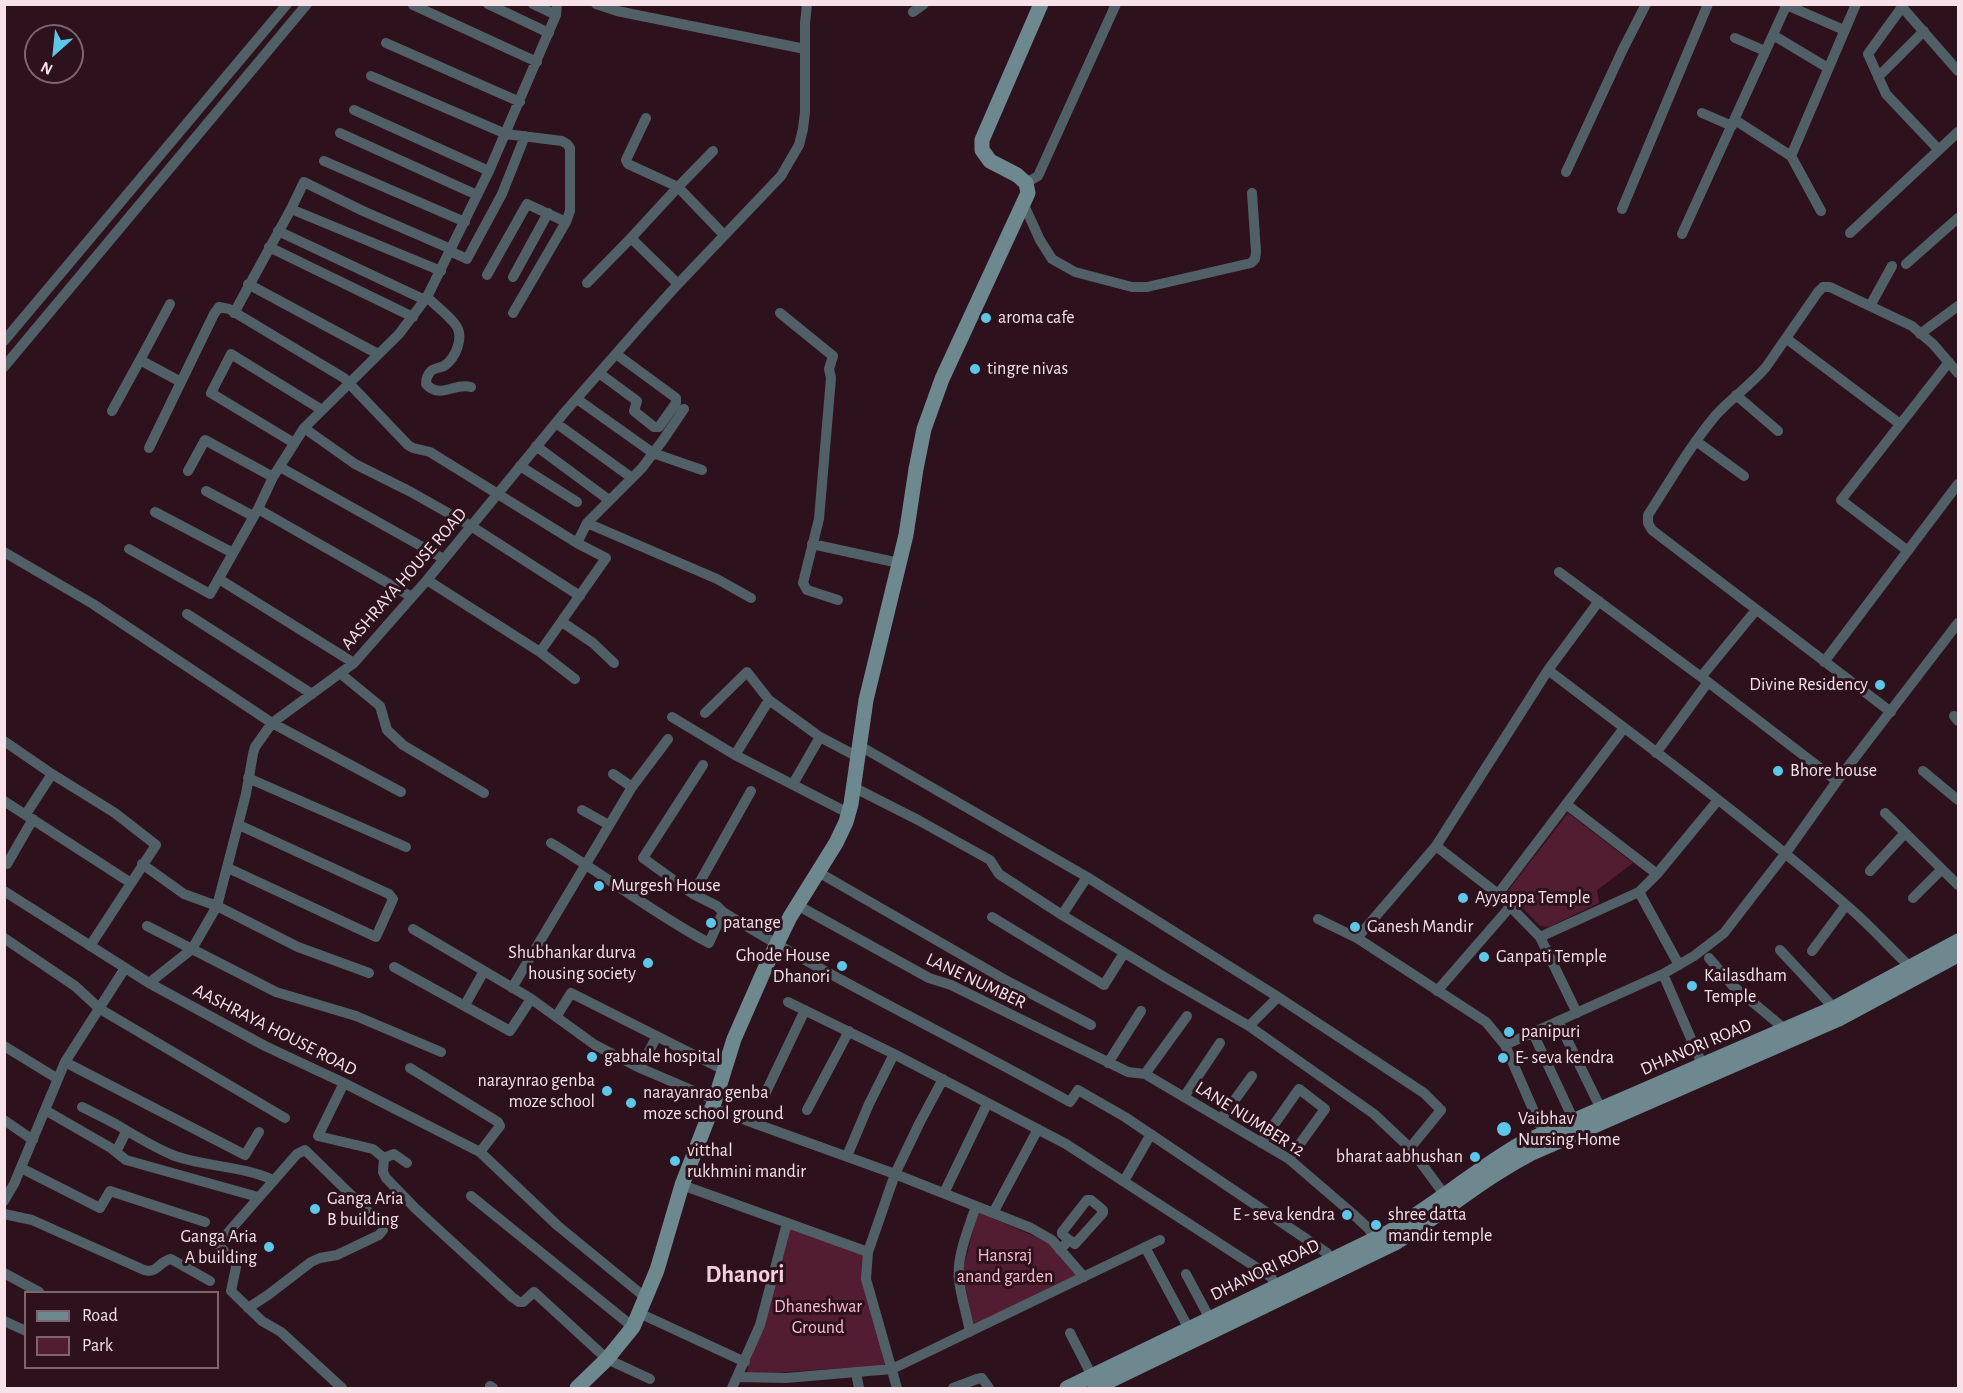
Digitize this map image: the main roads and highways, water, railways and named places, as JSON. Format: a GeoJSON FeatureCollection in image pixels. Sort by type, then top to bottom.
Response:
{"type":"FeatureCollection","features":[{"type":"Feature","properties":{"kind":"main road"},"geometry":{"type":"LineString","coordinates":[[577,1389],[607,1359],[636,1320],[657,1270],[682,1185],[713,1104],[734,1039],[776,945],[797,905],[836,843],[849,813],[872,674],[906,535],[924,429],[942,379],[1028,193],[1026,183],[1017,175],[990,160],[981,150],[982,140],[1041,4]]}},
{"type":"Feature","properties":{"kind":"main road","name":"DHANORI ROAD"},"geometry":{"type":"LineString","coordinates":[[1067,1389],[1094,1382],[1379,1243],[1389,1232],[1414,1224],[1506,1152],[1546,1139],[1705,1071],[1786,1029],[1834,1008],[1959,941]]}},
{"type":"Feature","properties":{"kind":"main road","name":"DHANORI ROAD"},"geometry":{"type":"LineString","coordinates":[[1546,1139],[1574,1121],[1601,1109],[1839,1019],[1959,955]]}},
{"type":"Feature","properties":{"kind":"main road","name":"DHANORI ROAD"},"geometry":{"type":"LineString","coordinates":[[1175,1343],[1189,1329],[1210,1318],[1280,1292]]}},
{"type":"Feature","properties":{"kind":"place","name":"aroma cafe"},"geometry":{"type":"Point","coordinates":[986,318]}},
{"type":"Feature","properties":{"kind":"place","name":"tingre nivas"},"geometry":{"type":"Point","coordinates":[975,369]}},
{"type":"Feature","properties":{"kind":"place","name":"Divine Residency"},"geometry":{"type":"Point","coordinates":[1880,685]}},
{"type":"Feature","properties":{"kind":"place","name":"Bhore house"},"geometry":{"type":"Point","coordinates":[1778,771]}},
{"type":"Feature","properties":{"kind":"place","name":"Murgesh House"},"geometry":{"type":"Point","coordinates":[599,886]}},
{"type":"Feature","properties":{"kind":"place","name":"Ayyappa Temple"},"geometry":{"type":"Point","coordinates":[1463,898]}},
{"type":"Feature","properties":{"kind":"place","name":"patange"},"geometry":{"type":"Point","coordinates":[711,923]}},
{"type":"Feature","properties":{"kind":"place","name":"Ganesh Mandir"},"geometry":{"type":"Point","coordinates":[1355,927]}},
{"type":"Feature","properties":{"kind":"place","name":"Ganpati Temple"},"geometry":{"type":"Point","coordinates":[1484,957]}},
{"type":"Feature","properties":{"kind":"place","name":"Shubhankar durva housing society"},"geometry":{"type":"Point","coordinates":[648,963]}},
{"type":"Feature","properties":{"kind":"place","name":"Ghode House Dhanori"},"geometry":{"type":"Point","coordinates":[842,966]}},
{"type":"Feature","properties":{"kind":"place","name":"Kailasdham Temple"},"geometry":{"type":"Point","coordinates":[1692,986]}},
{"type":"Feature","properties":{"kind":"place","name":"panipuri"},"geometry":{"type":"Point","coordinates":[1509,1032]}},
{"type":"Feature","properties":{"kind":"place","name":"gabhale hospital"},"geometry":{"type":"Point","coordinates":[592,1057]}},
{"type":"Feature","properties":{"kind":"place","name":"E- seva kendra"},"geometry":{"type":"Point","coordinates":[1503,1058]}},
{"type":"Feature","properties":{"kind":"place","name":"naraynrao genba moze school"},"geometry":{"type":"Point","coordinates":[607,1091]}},
{"type":"Feature","properties":{"kind":"place","name":"narayanrao genba moze school ground"},"geometry":{"type":"Point","coordinates":[631,1103]}},
{"type":"Feature","properties":{"kind":"place","name":"Vaibhav Nursing Home"},"geometry":{"type":"Point","coordinates":[1504,1129]}},
{"type":"Feature","properties":{"kind":"place","name":"bharat aabhushan"},"geometry":{"type":"Point","coordinates":[1475,1157]}},
{"type":"Feature","properties":{"kind":"place","name":"vitthal rukhmini mandir"},"geometry":{"type":"Point","coordinates":[675,1161]}},
{"type":"Feature","properties":{"kind":"place","name":"Ganga Aria B building"},"geometry":{"type":"Point","coordinates":[315,1209]}},
{"type":"Feature","properties":{"kind":"place","name":"E - seva kendra"},"geometry":{"type":"Point","coordinates":[1347,1215]}},
{"type":"Feature","properties":{"kind":"place","name":"shree datta mandir temple"},"geometry":{"type":"Point","coordinates":[1376,1225]}},
{"type":"Feature","properties":{"kind":"place","name":"Ganga Aria A building"},"geometry":{"type":"Point","coordinates":[269,1247]}},
{"type":"Feature","properties":{"kind":"district","name":"Dhanori"},"geometry":{"type":"Point","coordinates":[745,1275]}},
{"type":"Feature","properties":{"kind":"park label","name":"Hansraj anand garden"},"geometry":{"type":"Point","coordinates":[1005,1266]}},
{"type":"Feature","properties":{"kind":"park label","name":"Dhaneshwar Ground"},"geometry":{"type":"Point","coordinates":[818,1317]}}]}
